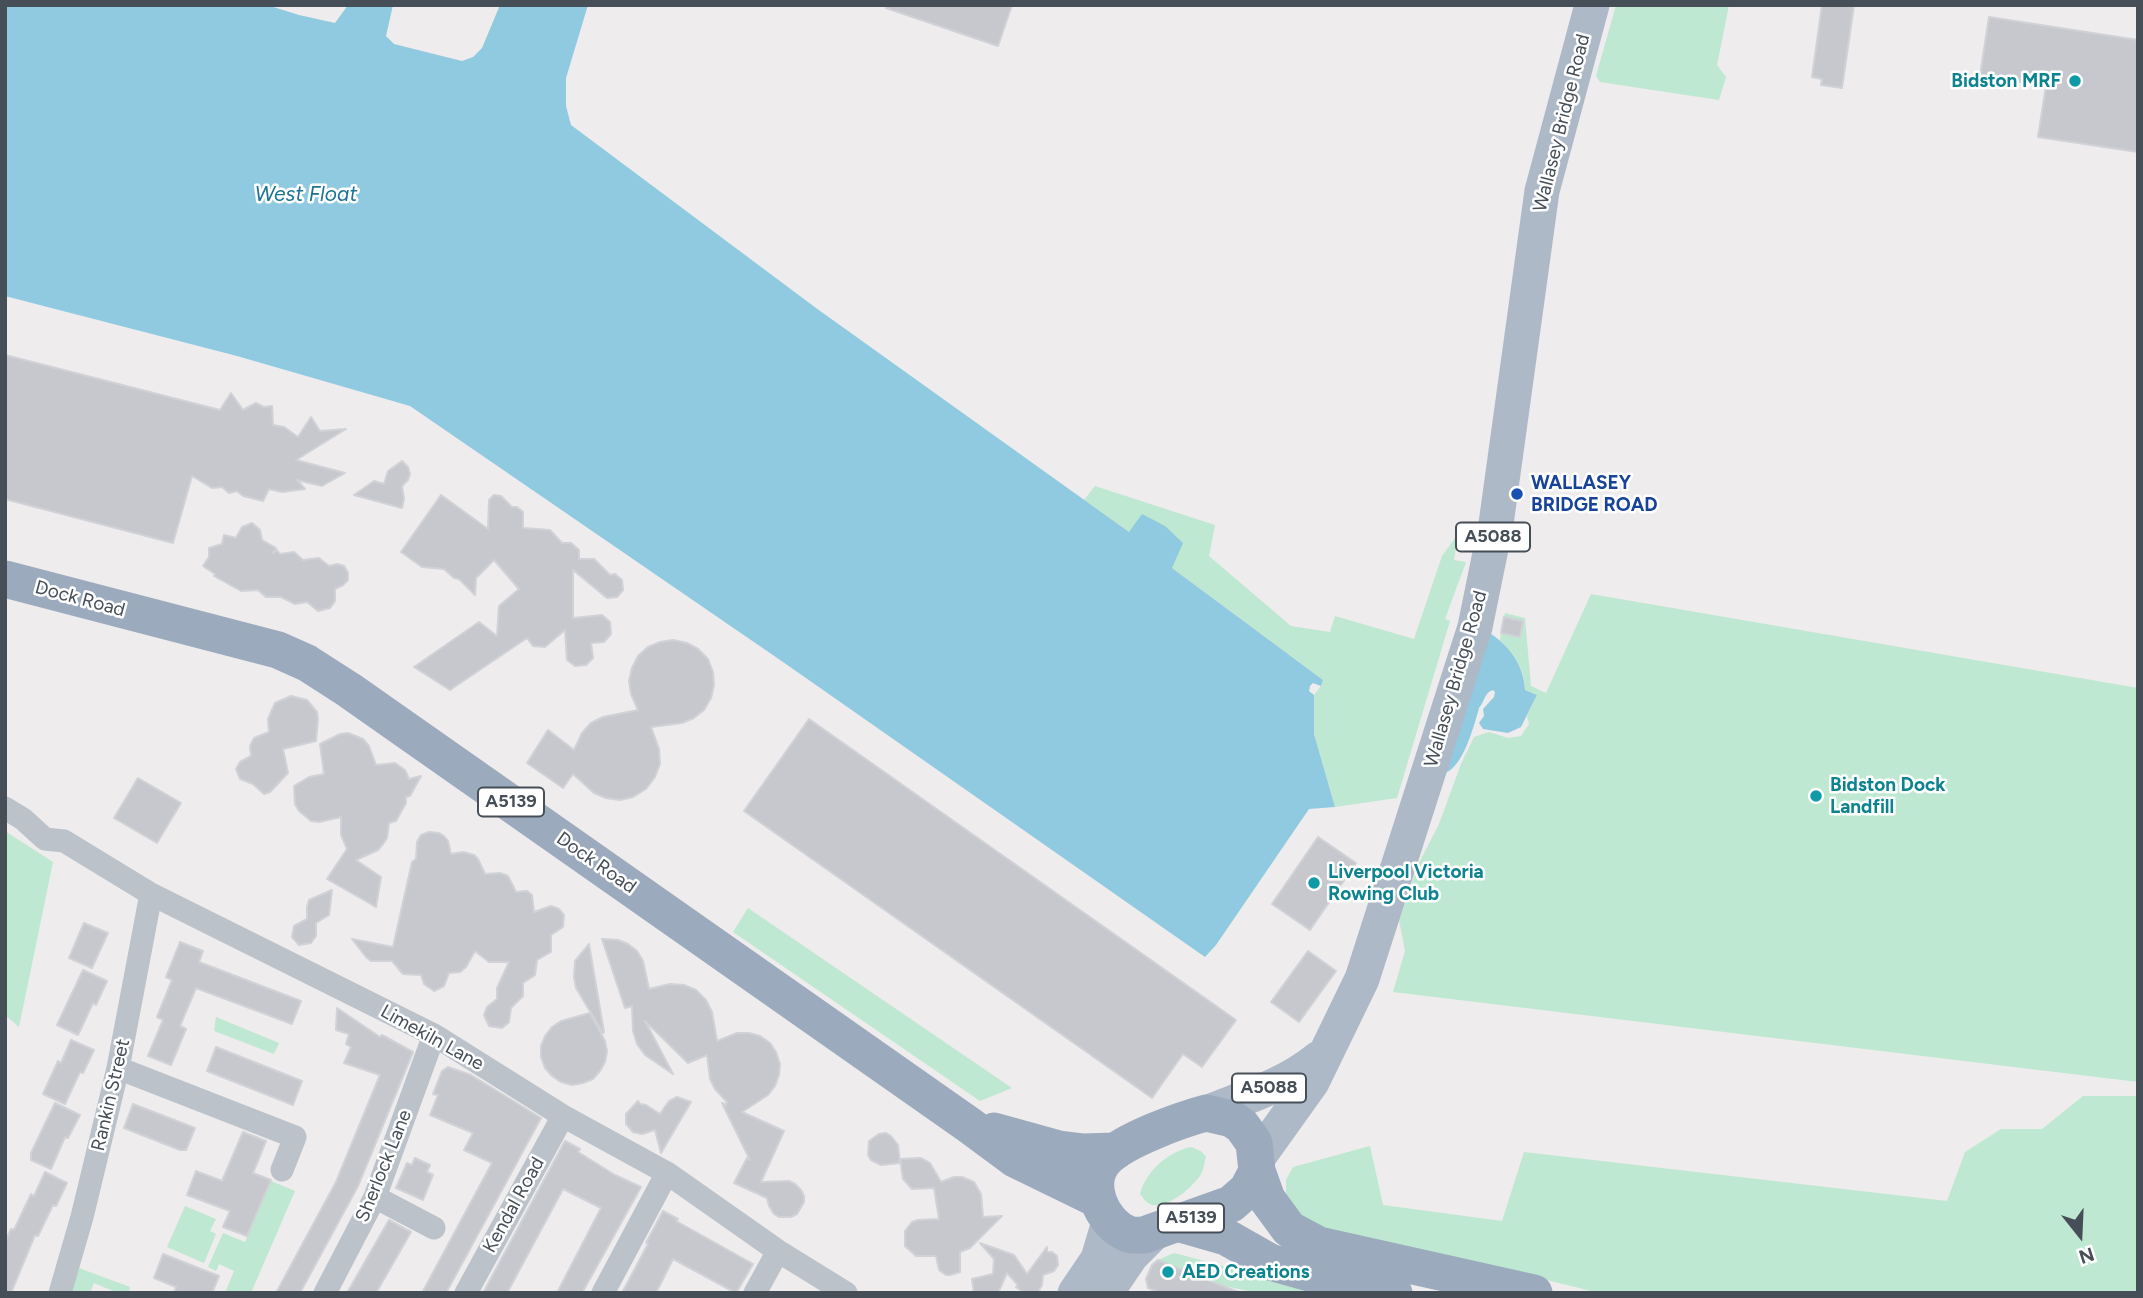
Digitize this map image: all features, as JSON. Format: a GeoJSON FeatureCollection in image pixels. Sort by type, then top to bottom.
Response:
{"type":"FeatureCollection","features":[{"type":"Feature","properties":{"kind":"highway","name":"Dock Road"},"geometry":{"type":"LineString","coordinates":[[5,579],[278,650],[307,663],[483,783],[1015,1159],[1103,1210]]}},
{"type":"Feature","properties":{"kind":"highway","name":"A5139"},"geometry":{"type":"LineString","coordinates":[[1116,1151],[1139,1139],[1206,1113]]}},
{"type":"Feature","properties":{"kind":"highway"},"geometry":{"type":"LineString","coordinates":[[1206,1113],[1232,1119],[1242,1126],[1254,1143],[1267,1199],[1289,1229],[1319,1244],[1534,1293]]}},
{"type":"Feature","properties":{"kind":"highway","name":"Dock Road"},"geometry":{"type":"LineString","coordinates":[[969,1125],[1059,1149],[1084,1152],[1116,1151]]}},
{"type":"Feature","properties":{"kind":"highway"},"geometry":{"type":"LineString","coordinates":[[1103,1210],[1098,1173],[1105,1159],[1116,1151]]}},
{"type":"Feature","properties":{"kind":"highway","name":"A5139"},"geometry":{"type":"LineString","coordinates":[[1103,1210],[1130,1235],[1144,1235],[1231,1204],[1247,1190],[1257,1165]]}},
{"type":"Feature","properties":{"kind":"highway","name":"A5139"},"geometry":{"type":"LineString","coordinates":[[1167,1227],[1226,1237],[1270,1262],[1394,1293]]}},
{"type":"Feature","properties":{"kind":"main road","name":"Wallasey Bridge Road"},"geometry":{"type":"LineString","coordinates":[[1327,1051],[1362,979],[1475,627],[1496,524],[1542,191],[1592,5]]}},
{"type":"Feature","properties":{"kind":"main road","name":"A5088"},"geometry":{"type":"LineString","coordinates":[[1206,1113],[1281,1084],[1302,1072],[1327,1051]]}},
{"type":"Feature","properties":{"kind":"main road","name":"A5088"},"geometry":{"type":"LineString","coordinates":[[1257,1165],[1312,1082],[1327,1051]]}},
{"type":"Feature","properties":{"kind":"main road"},"geometry":{"type":"LineString","coordinates":[[1075,1293],[1098,1259],[1103,1210]]}},
{"type":"Feature","properties":{"kind":"main road"},"geometry":{"type":"LineString","coordinates":[[1106,1293],[1131,1256],[1167,1227]]}},
{"type":"Feature","properties":{"kind":"street","name":"Limekiln Lane"},"geometry":{"type":"LineString","coordinates":[[5,808],[23,819],[45,839],[64,841],[151,894],[434,1035],[563,1116],[667,1173],[778,1251],[846,1293]]}},
{"type":"Feature","properties":{"kind":"street","name":"Rankin Street"},"geometry":{"type":"LineString","coordinates":[[60,1293],[82,1217],[118,1068],[151,894]]}},
{"type":"Feature","properties":{"kind":"street","name":"Sherlock Lane"},"geometry":{"type":"LineString","coordinates":[[325,1293],[375,1198],[434,1035]]}},
{"type":"Feature","properties":{"kind":"street"},"geometry":{"type":"LineString","coordinates":[[118,1068],[295,1138],[282,1170]]}},
{"type":"Feature","properties":{"kind":"street","name":"Kendal Road"},"geometry":{"type":"LineString","coordinates":[[466,1293],[563,1116]]}},
{"type":"Feature","properties":{"kind":"street"},"geometry":{"type":"LineString","coordinates":[[604,1293],[667,1173]]}},
{"type":"Feature","properties":{"kind":"street"},"geometry":{"type":"LineString","coordinates":[[375,1198],[434,1228]]}},
{"type":"Feature","properties":{"kind":"street"},"geometry":{"type":"LineString","coordinates":[[755,1293],[778,1251]]}},
{"type":"Feature","properties":{"kind":"green space"},"geometry":{"type":"Polygon","coordinates":[[[1616,5],[1729,5],[1717,65],[1726,77],[1719,100],[1600,82],[1596,76],[1616,5]]]}},
{"type":"Feature","properties":{"kind":"green space"},"geometry":{"type":"Polygon","coordinates":[[[1095,486],[1215,525],[1209,556],[1291,626],[1330,632],[1335,616],[1414,639],[1442,556],[1458,534],[1454,560],[1466,562],[1445,619],[1450,621],[1397,798],[1335,807],[1314,734],[1314,695],[1323,680],[1084,500],[1095,486]]]}},
{"type":"Feature","properties":{"kind":"green space","name":"Bidston Dock Landfill"},"geometry":{"type":"Polygon","coordinates":[[[1591,594],[2138,688],[2138,1082],[1393,992],[1405,951],[1399,920],[1419,863],[1439,824],[1474,737],[1489,732],[1508,738],[1521,736],[1529,724],[1527,716],[1537,695],[1525,690],[1518,662],[1500,640],[1501,633],[1520,637],[1523,621],[1504,617],[1505,613],[1525,618],[1531,686],[1546,693],[1591,594]]]}},
{"type":"Feature","properties":{"kind":"green space"},"geometry":{"type":"Polygon","coordinates":[[[5,831],[53,862],[19,1027],[5,1015],[5,831]]]}},
{"type":"Feature","properties":{"kind":"green space"},"geometry":{"type":"Polygon","coordinates":[[[748,908],[1012,1088],[980,1101],[733,932],[748,908]]]}},
{"type":"Feature","properties":{"kind":"green space"},"geometry":{"type":"Polygon","coordinates":[[[216,1017],[279,1043],[274,1054],[214,1031],[216,1017]]]}},
{"type":"Feature","properties":{"kind":"green space"},"geometry":{"type":"Polygon","coordinates":[[[2083,1096],[2138,1096],[2138,1293],[1599,1293],[1515,1272],[1309,1229],[1286,1202],[1286,1180],[1293,1167],[1370,1146],[1383,1205],[1502,1221],[1524,1152],[1947,1201],[1965,1152],[2001,1129],[2042,1129],[2083,1096]]]}},
{"type":"Feature","properties":{"kind":"green space"},"geometry":{"type":"Polygon","coordinates":[[[1191,1147],[1201,1151],[1206,1157],[1197,1179],[1187,1190],[1167,1203],[1153,1205],[1147,1202],[1140,1194],[1153,1170],[1174,1153],[1191,1147]]]}},
{"type":"Feature","properties":{"kind":"green space"},"geometry":{"type":"Polygon","coordinates":[[[271,1181],[295,1191],[251,1293],[225,1293],[234,1271],[219,1264],[216,1271],[208,1267],[223,1233],[245,1242],[271,1181]]]}},
{"type":"Feature","properties":{"kind":"green space"},"geometry":{"type":"Polygon","coordinates":[[[185,1206],[216,1219],[210,1231],[216,1234],[204,1263],[167,1247],[185,1206]]]}},
{"type":"Feature","properties":{"kind":"green space"},"geometry":{"type":"Polygon","coordinates":[[[1174,1253],[1235,1269],[1242,1260],[1352,1293],[1258,1293],[1224,1286],[1158,1260],[1174,1253]]]}},
{"type":"Feature","properties":{"kind":"green space"},"geometry":{"type":"Polygon","coordinates":[[[79,1268],[130,1287],[129,1293],[118,1293],[94,1283],[90,1293],[70,1293],[79,1268]]]}},
{"type":"Feature","properties":{"kind":"water","name":"West Float"},"geometry":{"type":"Polygon","coordinates":[[[5,5],[267,5],[335,23],[348,5],[393,5],[386,36],[394,44],[462,61],[473,57],[482,48],[500,5],[588,5],[566,78],[566,106],[571,125],[816,308],[1129,532],[1142,514],[1165,526],[1183,543],[1172,568],[1323,680],[1321,686],[1313,683],[1309,691],[1314,695],[1314,734],[1335,807],[1309,809],[1216,945],[1205,957],[410,406],[237,356],[5,296],[5,5]]]}},
{"type":"Feature","properties":{"kind":"water"},"geometry":{"type":"Polygon","coordinates":[[[1488,632],[1514,656],[1522,672],[1525,690],[1537,695],[1521,727],[1508,733],[1483,729],[1479,723],[1484,716],[1483,709],[1495,692],[1493,690],[1488,693],[1479,708],[1462,755],[1445,773],[1488,632]]]}},
{"type":"Feature","properties":{"kind":"building"},"geometry":{"type":"Polygon","coordinates":[[[886,5],[1012,5],[998,46],[886,8],[886,5]]]}},
{"type":"Feature","properties":{"kind":"building"},"geometry":{"type":"Polygon","coordinates":[[[1822,5],[1854,5],[1842,88],[1821,85],[1822,79],[1812,77],[1822,5]]]}},
{"type":"Feature","properties":{"kind":"building","name":"Bidston MRF"},"geometry":{"type":"Polygon","coordinates":[[[1989,17],[2138,40],[2138,152],[2038,137],[2046,86],[1980,76],[1989,17]]]}},
{"type":"Feature","properties":{"kind":"building"},"geometry":{"type":"Polygon","coordinates":[[[5,355],[220,410],[231,393],[243,410],[256,403],[264,407],[272,406],[273,425],[284,427],[298,437],[311,417],[320,431],[346,429],[296,460],[345,473],[322,486],[297,480],[305,489],[282,492],[269,489],[263,501],[243,496],[237,491],[229,493],[222,487],[212,488],[192,476],[173,543],[5,499],[5,355]]]}},
{"type":"Feature","properties":{"kind":"building"},"geometry":{"type":"Polygon","coordinates":[[[402,461],[410,474],[402,486],[402,508],[354,495],[374,481],[384,484],[388,471],[402,461]]]}},
{"type":"Feature","properties":{"kind":"building"},"geometry":{"type":"Polygon","coordinates":[[[441,495],[488,529],[489,500],[494,495],[501,496],[512,507],[523,512],[523,528],[550,530],[562,543],[571,543],[579,550],[579,559],[594,559],[610,575],[615,574],[622,580],[623,590],[617,597],[607,598],[573,570],[573,618],[602,615],[610,622],[611,634],[604,642],[591,643],[593,658],[586,665],[575,666],[567,660],[565,630],[545,647],[533,646],[527,638],[450,690],[414,667],[479,622],[497,636],[499,606],[519,589],[494,560],[476,578],[475,595],[444,569],[422,567],[401,552],[441,495]]]}},
{"type":"Feature","properties":{"kind":"building"},"geometry":{"type":"Polygon","coordinates":[[[252,523],[260,530],[262,540],[276,548],[273,553],[277,550],[280,554],[294,552],[303,560],[319,558],[329,566],[344,566],[348,580],[335,589],[335,601],[330,608],[318,611],[307,602],[295,604],[281,597],[266,597],[258,590],[241,591],[214,576],[215,574],[203,566],[209,557],[209,548],[222,544],[224,535],[236,538],[242,527],[252,523]]]}},
{"type":"Feature","properties":{"kind":"building"},"geometry":{"type":"Polygon","coordinates":[[[1504,617],[1523,621],[1520,637],[1501,633],[1504,617]]]}},
{"type":"Feature","properties":{"kind":"building"},"geometry":{"type":"Polygon","coordinates":[[[673,640],[687,643],[708,659],[714,685],[704,710],[694,718],[682,723],[651,727],[659,749],[660,764],[646,789],[633,797],[620,800],[606,798],[594,793],[573,774],[563,788],[527,763],[548,730],[574,750],[582,733],[591,723],[603,717],[638,710],[629,681],[638,656],[648,647],[673,640]]]}},
{"type":"Feature","properties":{"kind":"building"},"geometry":{"type":"Polygon","coordinates":[[[291,696],[307,700],[317,712],[316,741],[283,749],[288,773],[270,792],[264,794],[253,784],[240,779],[236,769],[240,762],[251,756],[250,746],[254,738],[269,732],[268,719],[275,703],[291,696]]]}},
{"type":"Feature","properties":{"kind":"building"},"geometry":{"type":"Polygon","coordinates":[[[809,719],[1236,1020],[1202,1067],[1183,1054],[1152,1098],[744,811],[809,719]]]}},
{"type":"Feature","properties":{"kind":"building"},"geometry":{"type":"Polygon","coordinates":[[[348,733],[363,739],[369,746],[376,765],[395,763],[405,770],[409,779],[421,776],[410,796],[406,797],[406,803],[396,821],[389,823],[387,838],[383,844],[378,850],[356,860],[381,877],[376,907],[327,879],[347,849],[341,835],[341,817],[311,821],[295,804],[294,786],[309,777],[324,774],[320,744],[348,733]]]}},
{"type":"Feature","properties":{"kind":"building"},"geometry":{"type":"Polygon","coordinates":[[[138,778],[181,803],[157,843],[114,818],[138,778]]]}},
{"type":"Feature","properties":{"kind":"building"},"geometry":{"type":"Polygon","coordinates":[[[429,832],[444,836],[451,854],[463,852],[474,855],[485,874],[500,873],[508,876],[516,892],[527,891],[532,895],[534,912],[551,906],[564,915],[563,927],[551,935],[551,952],[537,960],[535,975],[523,983],[523,996],[511,1008],[509,1022],[502,1028],[489,1026],[484,1015],[487,1007],[497,999],[497,988],[509,962],[489,962],[475,951],[466,967],[460,972],[449,973],[444,986],[434,991],[424,984],[421,975],[403,974],[392,961],[371,961],[352,939],[393,947],[412,862],[416,859],[417,842],[421,835],[429,832]]]}},
{"type":"Feature","properties":{"kind":"building","name":"Liverpool Victoria Rowing Club"},"geometry":{"type":"Polygon","coordinates":[[[1318,837],[1356,863],[1310,930],[1272,904],[1318,837]]]}},
{"type":"Feature","properties":{"kind":"building"},"geometry":{"type":"Polygon","coordinates":[[[332,890],[329,915],[316,923],[316,936],[311,943],[299,945],[292,937],[294,926],[307,919],[309,900],[332,890]]]}},
{"type":"Feature","properties":{"kind":"building"},"geometry":{"type":"Polygon","coordinates":[[[84,923],[108,933],[92,968],[69,958],[84,923]]]}},
{"type":"Feature","properties":{"kind":"building"},"geometry":{"type":"Polygon","coordinates":[[[602,939],[618,940],[637,951],[643,961],[649,989],[670,984],[684,985],[696,990],[706,1000],[712,1012],[717,1041],[737,1033],[749,1033],[770,1043],[780,1064],[775,1086],[768,1095],[742,1112],[784,1131],[761,1182],[789,1181],[795,1184],[804,1196],[804,1202],[797,1214],[779,1217],[774,1214],[767,1198],[734,1183],[747,1158],[750,1160],[722,1103],[726,1105],[727,1102],[710,1079],[707,1055],[688,1063],[645,1021],[673,1074],[645,1055],[637,1044],[633,1031],[632,1006],[625,1008],[602,939]]]}},
{"type":"Feature","properties":{"kind":"building"},"geometry":{"type":"Polygon","coordinates":[[[180,942],[203,951],[199,962],[301,1001],[292,1024],[196,988],[180,1026],[186,1029],[171,1065],[148,1056],[163,1020],[157,1017],[172,980],[166,977],[180,942]]]}},
{"type":"Feature","properties":{"kind":"building"},"geometry":{"type":"Polygon","coordinates":[[[589,944],[603,1033],[576,988],[574,977],[575,961],[589,944]]]}},
{"type":"Feature","properties":{"kind":"building"},"geometry":{"type":"Polygon","coordinates":[[[1308,951],[1336,971],[1299,1022],[1271,1002],[1308,951]]]}},
{"type":"Feature","properties":{"kind":"building"},"geometry":{"type":"Polygon","coordinates":[[[83,970],[107,981],[78,1035],[57,1025],[83,970]]]}},
{"type":"Feature","properties":{"kind":"building"},"geometry":{"type":"Polygon","coordinates":[[[337,1008],[380,1037],[382,1035],[413,1052],[358,1186],[300,1293],[276,1293],[336,1182],[380,1075],[344,1063],[351,1047],[346,1044],[349,1034],[336,1030],[337,1008]]]}},
{"type":"Feature","properties":{"kind":"building"},"geometry":{"type":"Polygon","coordinates":[[[590,1013],[605,1041],[605,1062],[593,1079],[572,1085],[561,1082],[545,1068],[541,1057],[545,1036],[561,1021],[590,1013]]]}},
{"type":"Feature","properties":{"kind":"building"},"geometry":{"type":"Polygon","coordinates":[[[71,1040],[94,1050],[65,1104],[43,1094],[71,1040]]]}},
{"type":"Feature","properties":{"kind":"building"},"geometry":{"type":"Polygon","coordinates":[[[216,1047],[302,1081],[293,1105],[207,1071],[216,1047]]]}},
{"type":"Feature","properties":{"kind":"building"},"geometry":{"type":"Polygon","coordinates":[[[448,1067],[471,1075],[541,1118],[446,1293],[422,1293],[492,1163],[464,1150],[473,1133],[430,1115],[438,1095],[433,1094],[442,1071],[448,1067]]]}},
{"type":"Feature","properties":{"kind":"building"},"geometry":{"type":"Polygon","coordinates":[[[677,1097],[691,1102],[661,1153],[655,1130],[642,1134],[633,1132],[626,1124],[626,1114],[638,1101],[660,1114],[669,1101],[677,1097]]]}},
{"type":"Feature","properties":{"kind":"building"},"geometry":{"type":"Polygon","coordinates":[[[55,1103],[80,1115],[68,1138],[65,1137],[51,1169],[31,1160],[31,1153],[55,1103]]]}},
{"type":"Feature","properties":{"kind":"building"},"geometry":{"type":"Polygon","coordinates":[[[133,1104],[195,1128],[186,1150],[124,1128],[133,1104]]]}},
{"type":"Feature","properties":{"kind":"building"},"geometry":{"type":"Polygon","coordinates":[[[243,1132],[266,1141],[253,1173],[271,1180],[247,1236],[223,1227],[230,1211],[187,1195],[196,1171],[222,1181],[243,1132]]]}},
{"type":"Feature","properties":{"kind":"building"},"geometry":{"type":"Polygon","coordinates":[[[886,1133],[898,1145],[900,1163],[881,1165],[871,1160],[868,1155],[869,1141],[886,1133]]]}},
{"type":"Feature","properties":{"kind":"building"},"geometry":{"type":"Polygon","coordinates":[[[565,1141],[615,1175],[641,1187],[582,1293],[557,1293],[601,1208],[563,1189],[507,1293],[483,1293],[565,1141]]]}},
{"type":"Feature","properties":{"kind":"building"},"geometry":{"type":"Polygon","coordinates":[[[415,1158],[430,1165],[427,1172],[433,1175],[423,1200],[396,1188],[407,1163],[412,1165],[415,1158]]]}},
{"type":"Feature","properties":{"kind":"building"},"geometry":{"type":"Polygon","coordinates":[[[921,1158],[930,1163],[941,1182],[962,1177],[974,1182],[981,1194],[983,1217],[1002,1216],[970,1248],[960,1252],[960,1272],[950,1275],[939,1270],[936,1256],[916,1256],[905,1246],[905,1231],[912,1222],[939,1219],[934,1188],[912,1189],[903,1179],[900,1159],[921,1158]]]}},
{"type":"Feature","properties":{"kind":"building"},"geometry":{"type":"Polygon","coordinates":[[[45,1172],[67,1183],[38,1236],[35,1235],[11,1293],[5,1293],[5,1242],[11,1229],[14,1230],[31,1194],[34,1196],[45,1172]]]}},
{"type":"Feature","properties":{"kind":"building"},"geometry":{"type":"Polygon","coordinates":[[[663,1211],[753,1264],[736,1293],[673,1259],[656,1293],[622,1293],[663,1211]]]}},
{"type":"Feature","properties":{"kind":"building"},"geometry":{"type":"Polygon","coordinates":[[[389,1220],[411,1232],[376,1293],[347,1293],[389,1220]]]}},
{"type":"Feature","properties":{"kind":"building"},"geometry":{"type":"Polygon","coordinates":[[[980,1243],[1014,1255],[1027,1274],[1047,1247],[1047,1252],[1057,1256],[1058,1265],[1054,1271],[1043,1275],[1039,1290],[1041,1293],[1024,1293],[1016,1287],[1018,1285],[1007,1273],[998,1293],[974,1293],[972,1279],[993,1274],[994,1259],[980,1243]]]}},
{"type":"Feature","properties":{"kind":"building"},"geometry":{"type":"Polygon","coordinates":[[[163,1254],[219,1276],[212,1293],[174,1293],[176,1287],[154,1278],[163,1254]]]}},
{"type":"Feature","properties":{"kind":"building","name":"AED Creations"},"geometry":{"type":"Polygon","coordinates":[[[1158,1260],[1238,1293],[1160,1293],[1148,1288],[1146,1279],[1152,1265],[1158,1260]]]}},
{"type":"Feature","properties":{"kind":"place","name":"Bidston MRF"},"geometry":{"type":"Point","coordinates":[2075,81]}},
{"type":"Feature","properties":{"kind":"place","name":"WALLASEY BRIDGE ROAD"},"geometry":{"type":"Point","coordinates":[1517,494]}},
{"type":"Feature","properties":{"kind":"place","name":"Bidston Dock Landfill"},"geometry":{"type":"Point","coordinates":[1816,796]}},
{"type":"Feature","properties":{"kind":"place","name":"Liverpool Victoria Rowing Club"},"geometry":{"type":"Point","coordinates":[1314,883]}},
{"type":"Feature","properties":{"kind":"place","name":"AED Creations"},"geometry":{"type":"Point","coordinates":[1168,1272]}}]}
